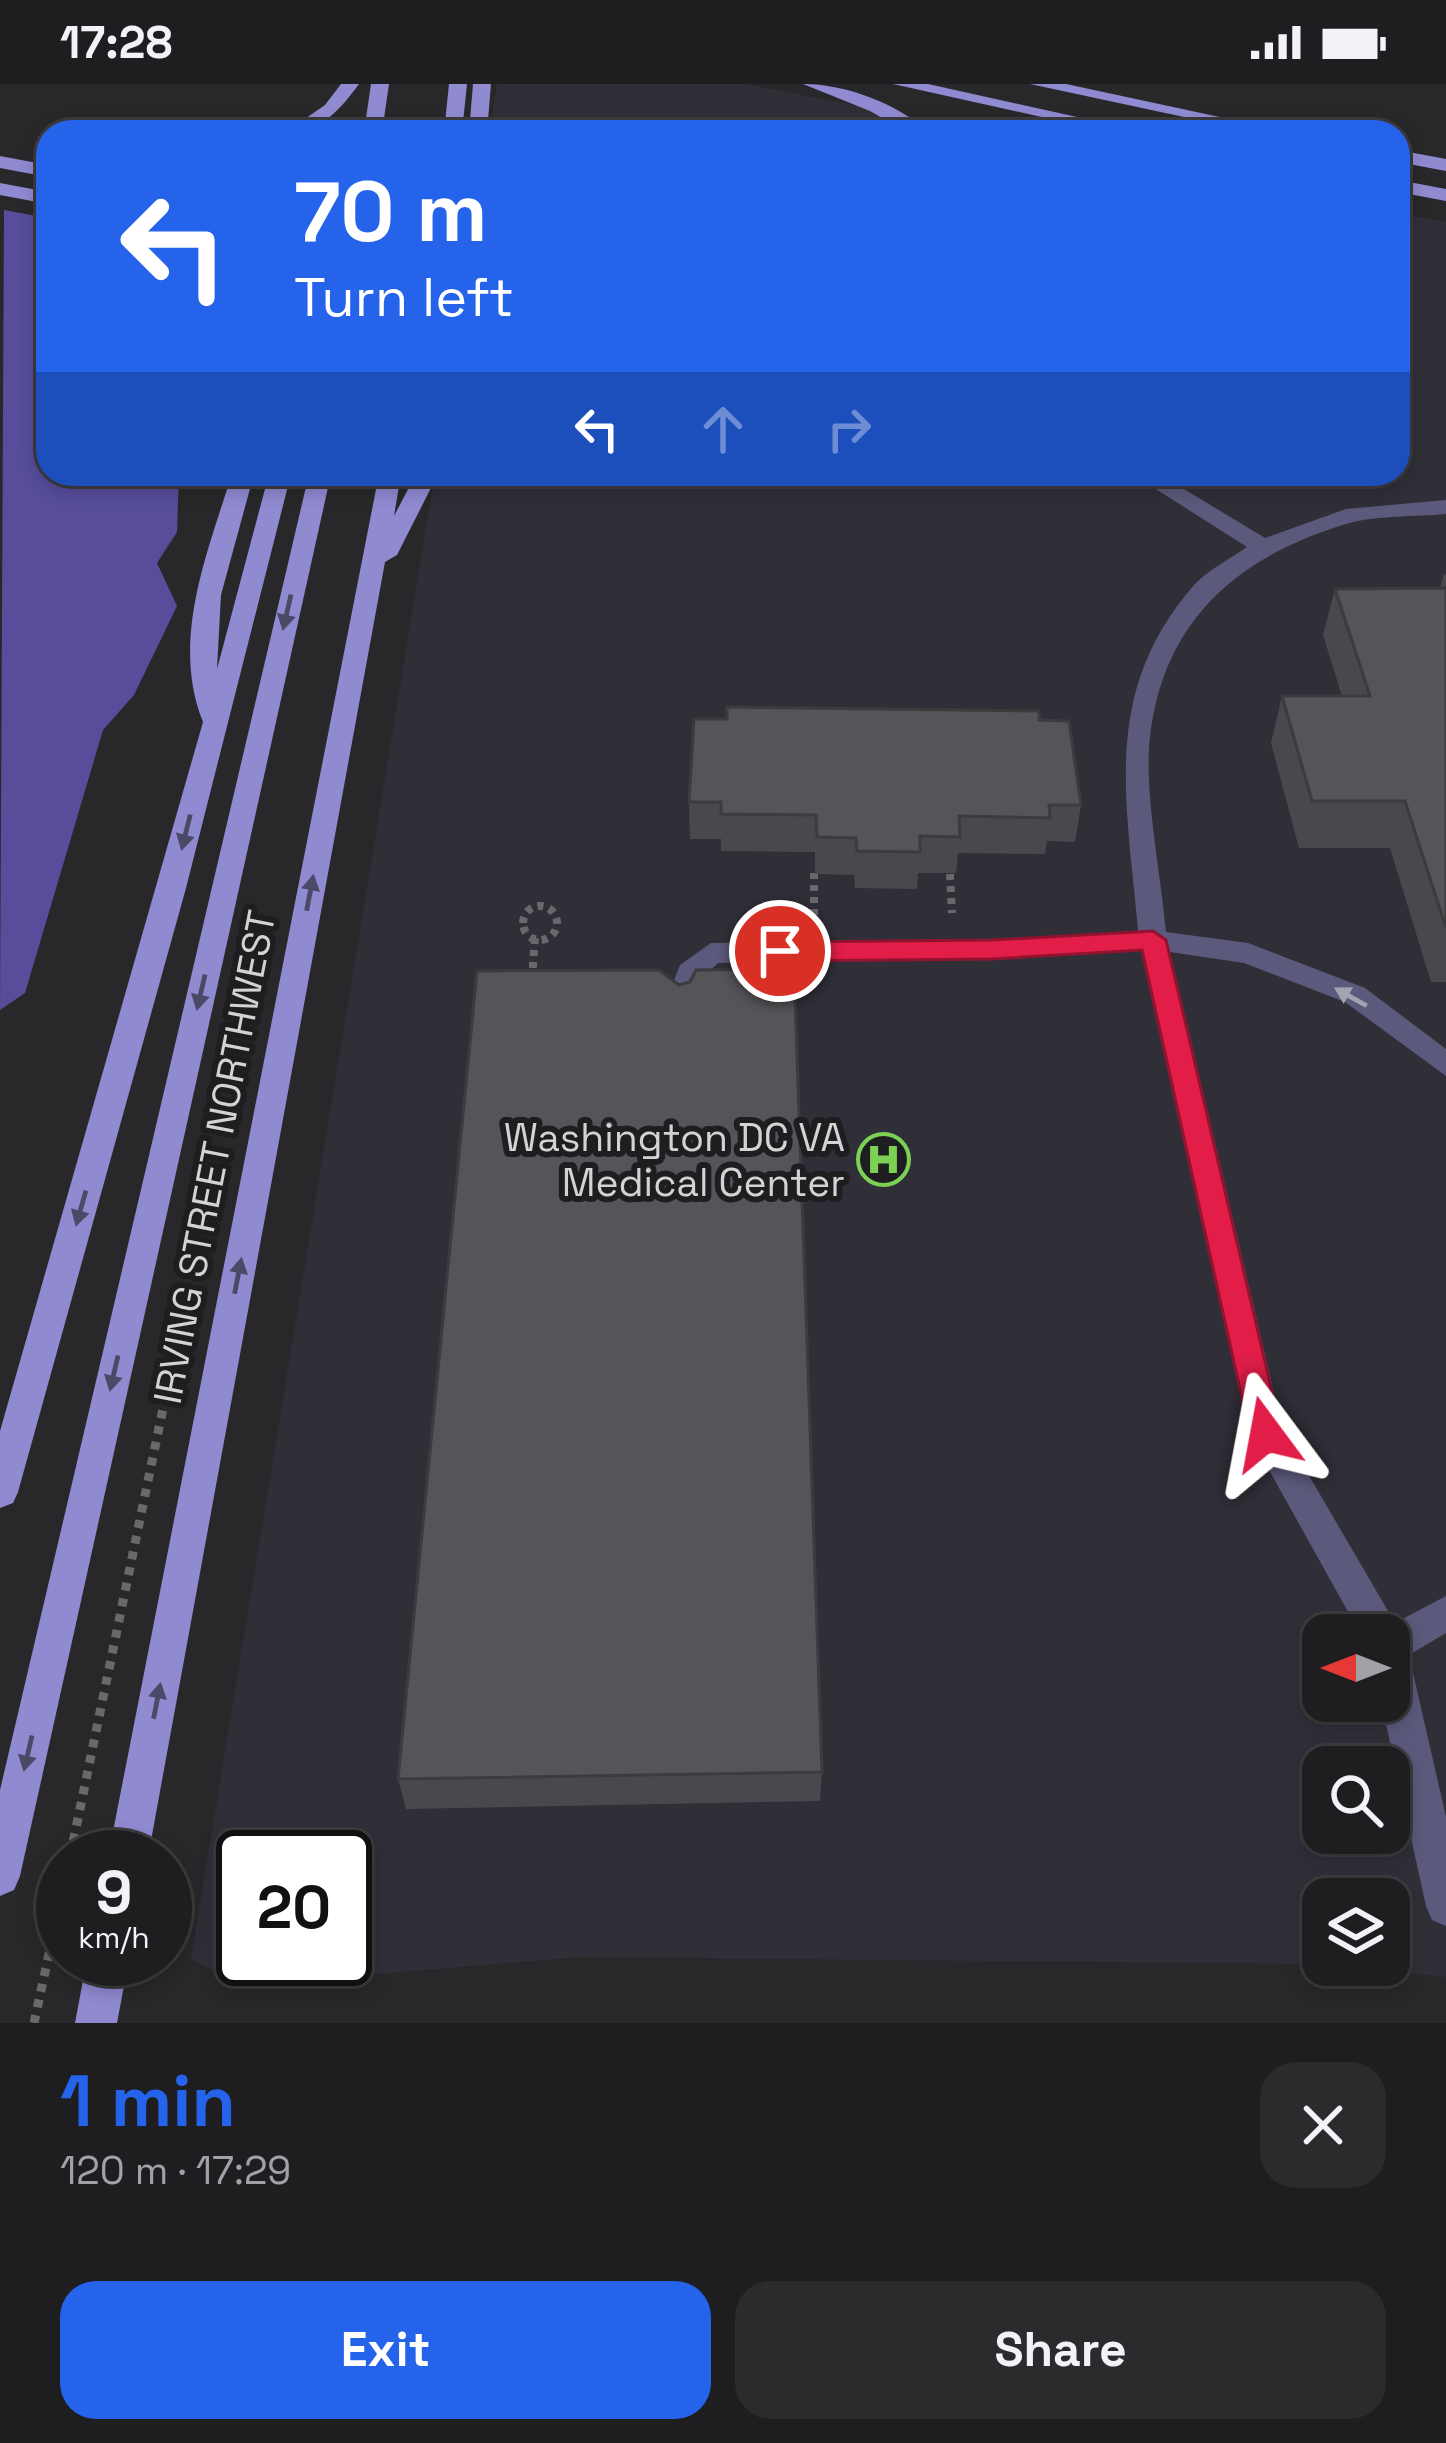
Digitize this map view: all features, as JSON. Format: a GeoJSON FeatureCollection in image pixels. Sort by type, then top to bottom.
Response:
{"type":"FeatureCollection","features":[{"type":"Feature","properties":{"kind":"main road"},"geometry":{"type":"LineString","coordinates":[[314,120],[331,109],[350,84]]}},
{"type":"Feature","properties":{"kind":"main road"},"geometry":{"type":"LineString","coordinates":[[375,120],[380,84]]}},
{"type":"Feature","properties":{"kind":"main road"},"geometry":{"type":"LineString","coordinates":[[454,120],[458,84]]}},
{"type":"Feature","properties":{"kind":"main road"},"geometry":{"type":"LineString","coordinates":[[479,120],[482,84]]}},
{"type":"Feature","properties":{"kind":"main road"},"geometry":{"type":"LineString","coordinates":[[812,84],[898,120]]}},
{"type":"Feature","properties":{"kind":"main road"},"geometry":{"type":"LineString","coordinates":[[902,84],[1078,120]]}},
{"type":"Feature","properties":{"kind":"main road"},"geometry":{"type":"LineString","coordinates":[[1040,84],[1222,120]]}},
{"type":"Feature","properties":{"kind":"main road"},"geometry":{"type":"LineString","coordinates":[[1084,84],[1129,101]]}},
{"type":"Feature","properties":{"kind":"main road"},"geometry":{"type":"LineString","coordinates":[[1410,158],[1446,165]]}},
{"type":"Feature","properties":{"kind":"main road"},"geometry":{"type":"LineString","coordinates":[[0,162],[36,169]]}},
{"type":"Feature","properties":{"kind":"main road"},"geometry":{"type":"LineString","coordinates":[[0,186],[36,188]]}},
{"type":"Feature","properties":{"kind":"main road"},"geometry":{"type":"LineString","coordinates":[[0,186],[36,195]]}},
{"type":"Feature","properties":{"kind":"main road"},"geometry":{"type":"LineString","coordinates":[[1410,188],[1446,196]]}},
{"type":"Feature","properties":{"kind":"main road"},"geometry":{"type":"LineString","coordinates":[[1410,208],[1446,215]]}},
{"type":"Feature","properties":{"kind":"main road"},"geometry":{"type":"LineString","coordinates":[[214,718],[201,676],[199,638],[240,486]]}},
{"type":"Feature","properties":{"kind":"main road"},"geometry":{"type":"LineString","coordinates":[[0,1492],[172,888],[277,486]]}},
{"type":"Feature","properties":{"kind":"main road"},"geometry":{"type":"LineString","coordinates":[[0,1876],[317,486]]}},
{"type":"Feature","properties":{"kind":"main road","name":"IRVING STREET NORTHWEST"},"geometry":{"type":"LineString","coordinates":[[133,1830],[388,486]]}},
{"type":"Feature","properties":{"kind":"main road"},"geometry":{"type":"LineString","coordinates":[[368,586],[421,486]]}},
{"type":"Feature","properties":{"kind":"main road"},"geometry":{"type":"LineString","coordinates":[[96,2023],[103,1986]]}},
{"type":"Feature","properties":{"kind":"lane"},"geometry":{"type":"LineString","coordinates":[[1162,486],[1263,548]]}},
{"type":"Feature","properties":{"kind":"lane"},"geometry":{"type":"LineString","coordinates":[[1369,1614],[1266,1434],[1153,940],[1136,751],[1148,685],[1172,634],[1205,587],[1263,548],[1346,516],[1446,507]]}},
{"type":"Feature","properties":{"kind":"lane"},"geometry":{"type":"LineString","coordinates":[[680,1006],[690,972],[711,953],[992,950],[1153,940],[1248,953],[1355,995],[1446,1065]]}},
{"type":"Feature","properties":{"kind":"lane"},"geometry":{"type":"LineString","coordinates":[[1410,1635],[1446,1612]]}},
{"type":"Feature","properties":{"kind":"lane"},"geometry":{"type":"LineString","coordinates":[[1405,1722],[1446,1906]]}},
{"type":"Feature","properties":{"kind":"path"},"geometry":{"type":"LineString","coordinates":[[814,873],[814,927]]}},
{"type":"Feature","properties":{"kind":"path"},"geometry":{"type":"LineString","coordinates":[[950,874],[953,920]]}},
{"type":"Feature","properties":{"kind":"path"},"geometry":{"type":"LineString","coordinates":[[540,909],[557,915],[560,923],[554,932],[535,937],[521,928],[524,915],[540,909]]}},
{"type":"Feature","properties":{"kind":"path"},"geometry":{"type":"LineString","coordinates":[[532,983],[535,937]]}},
{"type":"Feature","properties":{"kind":"path"},"geometry":{"type":"LineString","coordinates":[[34,2023],[42,1986]]}},
{"type":"Feature","properties":{"kind":"shaded area"},"geometry":{"type":"Polygon","coordinates":[[[497,84],[746,84],[928,120],[492,120],[497,84]]]}},
{"type":"Feature","properties":{"kind":"shaded area"},"geometry":{"type":"Polygon","coordinates":[[[4,210],[36,216],[36,486],[179,486],[177,532],[157,563],[177,606],[134,695],[103,730],[25,993],[0,1010],[4,210]]]}},
{"type":"Feature","properties":{"kind":"shaded area","name":"Washington DC VA Medical Center"},"geometry":{"type":"Polygon","coordinates":[[[1410,215],[1446,222],[1446,1977],[1410,1973],[1410,1878],[1302,1878],[1302,1964],[580,1957],[372,1974],[372,1830],[216,1830],[216,1972],[192,1960],[192,1953],[433,486],[1410,486],[1410,215]]]}},
{"type":"Feature","properties":{"kind":"building"},"geometry":{"type":"Polygon","coordinates":[[[1446,588],[1446,928],[1405,801],[1312,801],[1282,696],[1370,696],[1335,589],[1446,588]]]}},
{"type":"Feature","properties":{"kind":"building"},"geometry":{"type":"Polygon","coordinates":[[[727,707],[1039,711],[1039,720],[1069,721],[1081,805],[1049,805],[1050,818],[959,816],[960,837],[920,836],[920,852],[857,851],[856,838],[817,837],[816,815],[721,814],[721,802],[689,802],[694,719],[727,719],[727,707]]]}},
{"type":"Feature","properties":{"kind":"building"},"geometry":{"type":"Polygon","coordinates":[[[794,969],[822,1772],[398,1779],[477,971],[659,970],[679,985],[690,982],[696,970],[794,969]]]}},
{"type":"Feature","properties":{"kind":"place","name":"Washington DC VA Medical Center"},"geometry":{"type":"Point","coordinates":[884,1159]}},
{"type":"Feature","properties":{"kind":"route"},"geometry":{"type":"LineString","coordinates":[[780,951],[992,950],[1153,940],[1266,1434]]}}]}
